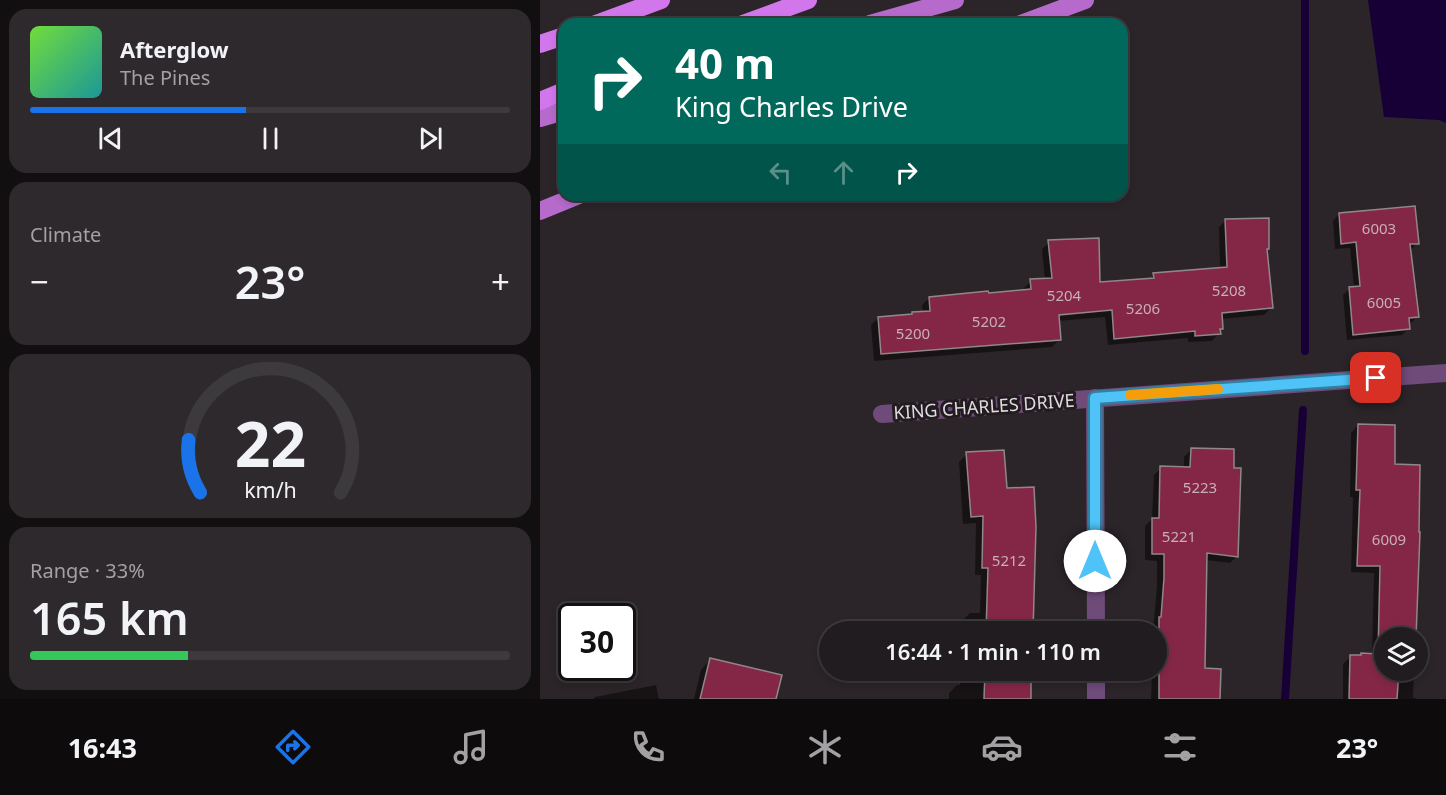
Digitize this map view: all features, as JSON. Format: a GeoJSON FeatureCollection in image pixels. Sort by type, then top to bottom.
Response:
{"type":"FeatureCollection","features":[{"type":"Feature","properties":{"kind":"highway"},"geometry":{"type":"LineString","coordinates":[[612,18],[661,0]]}},
{"type":"Feature","properties":{"kind":"highway"},"geometry":{"type":"LineString","coordinates":[[759,18],[808,0]]}},
{"type":"Feature","properties":{"kind":"highway"},"geometry":{"type":"LineString","coordinates":[[540,44],[558,38]]}},
{"type":"Feature","properties":{"kind":"highway"},"geometry":{"type":"LineString","coordinates":[[540,101],[558,94]]}},
{"type":"Feature","properties":{"kind":"main road"},"geometry":{"type":"LineString","coordinates":[[891,18],[955,0]]}},
{"type":"Feature","properties":{"kind":"main road"},"geometry":{"type":"LineString","coordinates":[[1037,18],[1085,0]]}},
{"type":"Feature","properties":{"kind":"main road"},"geometry":{"type":"LineString","coordinates":[[540,118],[558,113]]}},
{"type":"Feature","properties":{"kind":"main road"},"geometry":{"type":"LineString","coordinates":[[540,211],[564,201]]}},
{"type":"Feature","properties":{"kind":"street","name":"KING CHARLES DRIVE"},"geometry":{"type":"LineString","coordinates":[[882,414],[1446,374]]}},
{"type":"Feature","properties":{"kind":"street"},"geometry":{"type":"LineString","coordinates":[[1095,398],[1096,621]]}},
{"type":"Feature","properties":{"kind":"street"},"geometry":{"type":"LineString","coordinates":[[1096,681],[1096,699]]}},
{"type":"Feature","properties":{"kind":"shaded area"},"geometry":{"type":"Polygon","coordinates":[[[1368,0],[1446,0],[1446,123],[1439,120],[1384,117],[1368,0]]]}},
{"type":"Feature","properties":{"kind":"building"},"geometry":{"type":"Polygon","coordinates":[[[1415,206],[1419,244],[1410,244],[1419,317],[1409,318],[1410,329],[1353,335],[1349,287],[1360,286],[1356,242],[1341,244],[1339,213],[1415,206]]]}},
{"type":"Feature","properties":{"kind":"building"},"geometry":{"type":"Polygon","coordinates":[[[1269,218],[1269,249],[1267,249],[1273,308],[1222,313],[1221,334],[1195,336],[1195,331],[1114,339],[1112,310],[1059,315],[1061,340],[881,354],[878,317],[930,311],[929,297],[1031,289],[1030,279],[1052,278],[1048,240],[1099,238],[1100,282],[1154,278],[1153,273],[1227,267],[1225,219],[1269,218]]]}},
{"type":"Feature","properties":{"kind":"building"},"geometry":{"type":"Polygon","coordinates":[[[1358,424],[1395,425],[1395,464],[1420,465],[1416,627],[1379,627],[1380,566],[1357,566],[1360,490],[1356,490],[1358,424]]]}},
{"type":"Feature","properties":{"kind":"building"},"geometry":{"type":"Polygon","coordinates":[[[1191,448],[1234,449],[1234,468],[1241,468],[1238,557],[1207,553],[1205,668],[1221,669],[1220,699],[1159,699],[1159,681],[1167,681],[1167,621],[1159,621],[1164,554],[1152,554],[1152,518],[1159,518],[1160,466],[1190,467],[1191,448]]]}},
{"type":"Feature","properties":{"kind":"building"},"geometry":{"type":"Polygon","coordinates":[[[1004,450],[1007,488],[1034,487],[1036,527],[1033,621],[986,621],[988,568],[982,568],[983,516],[971,517],[966,452],[1004,450]]]}},
{"type":"Feature","properties":{"kind":"building"},"geometry":{"type":"Polygon","coordinates":[[[1361,653],[1374,654],[1374,681],[1398,681],[1397,699],[1349,699],[1350,655],[1361,655],[1361,653]]]}},
{"type":"Feature","properties":{"kind":"building"},"geometry":{"type":"Polygon","coordinates":[[[710,658],[782,675],[776,699],[700,699],[710,658]]]}},
{"type":"Feature","properties":{"kind":"building"},"geometry":{"type":"Polygon","coordinates":[[[985,681],[1031,681],[1031,699],[984,699],[985,681]]]}},
{"type":"Feature","properties":{"kind":"waterway"},"geometry":{"type":"LineString","coordinates":[[1305,0],[1305,351]]}},
{"type":"Feature","properties":{"kind":"waterway"},"geometry":{"type":"LineString","coordinates":[[1285,699],[1303,410]]}},
{"type":"Feature","properties":{"kind":"slow traffic"},"geometry":{"type":"LineString","coordinates":[[1130,395],[1218,389]]}},
{"type":"Feature","properties":{"kind":"route"},"geometry":{"type":"LineString","coordinates":[[1095,561],[1095,398],[1376,378]]}}]}
